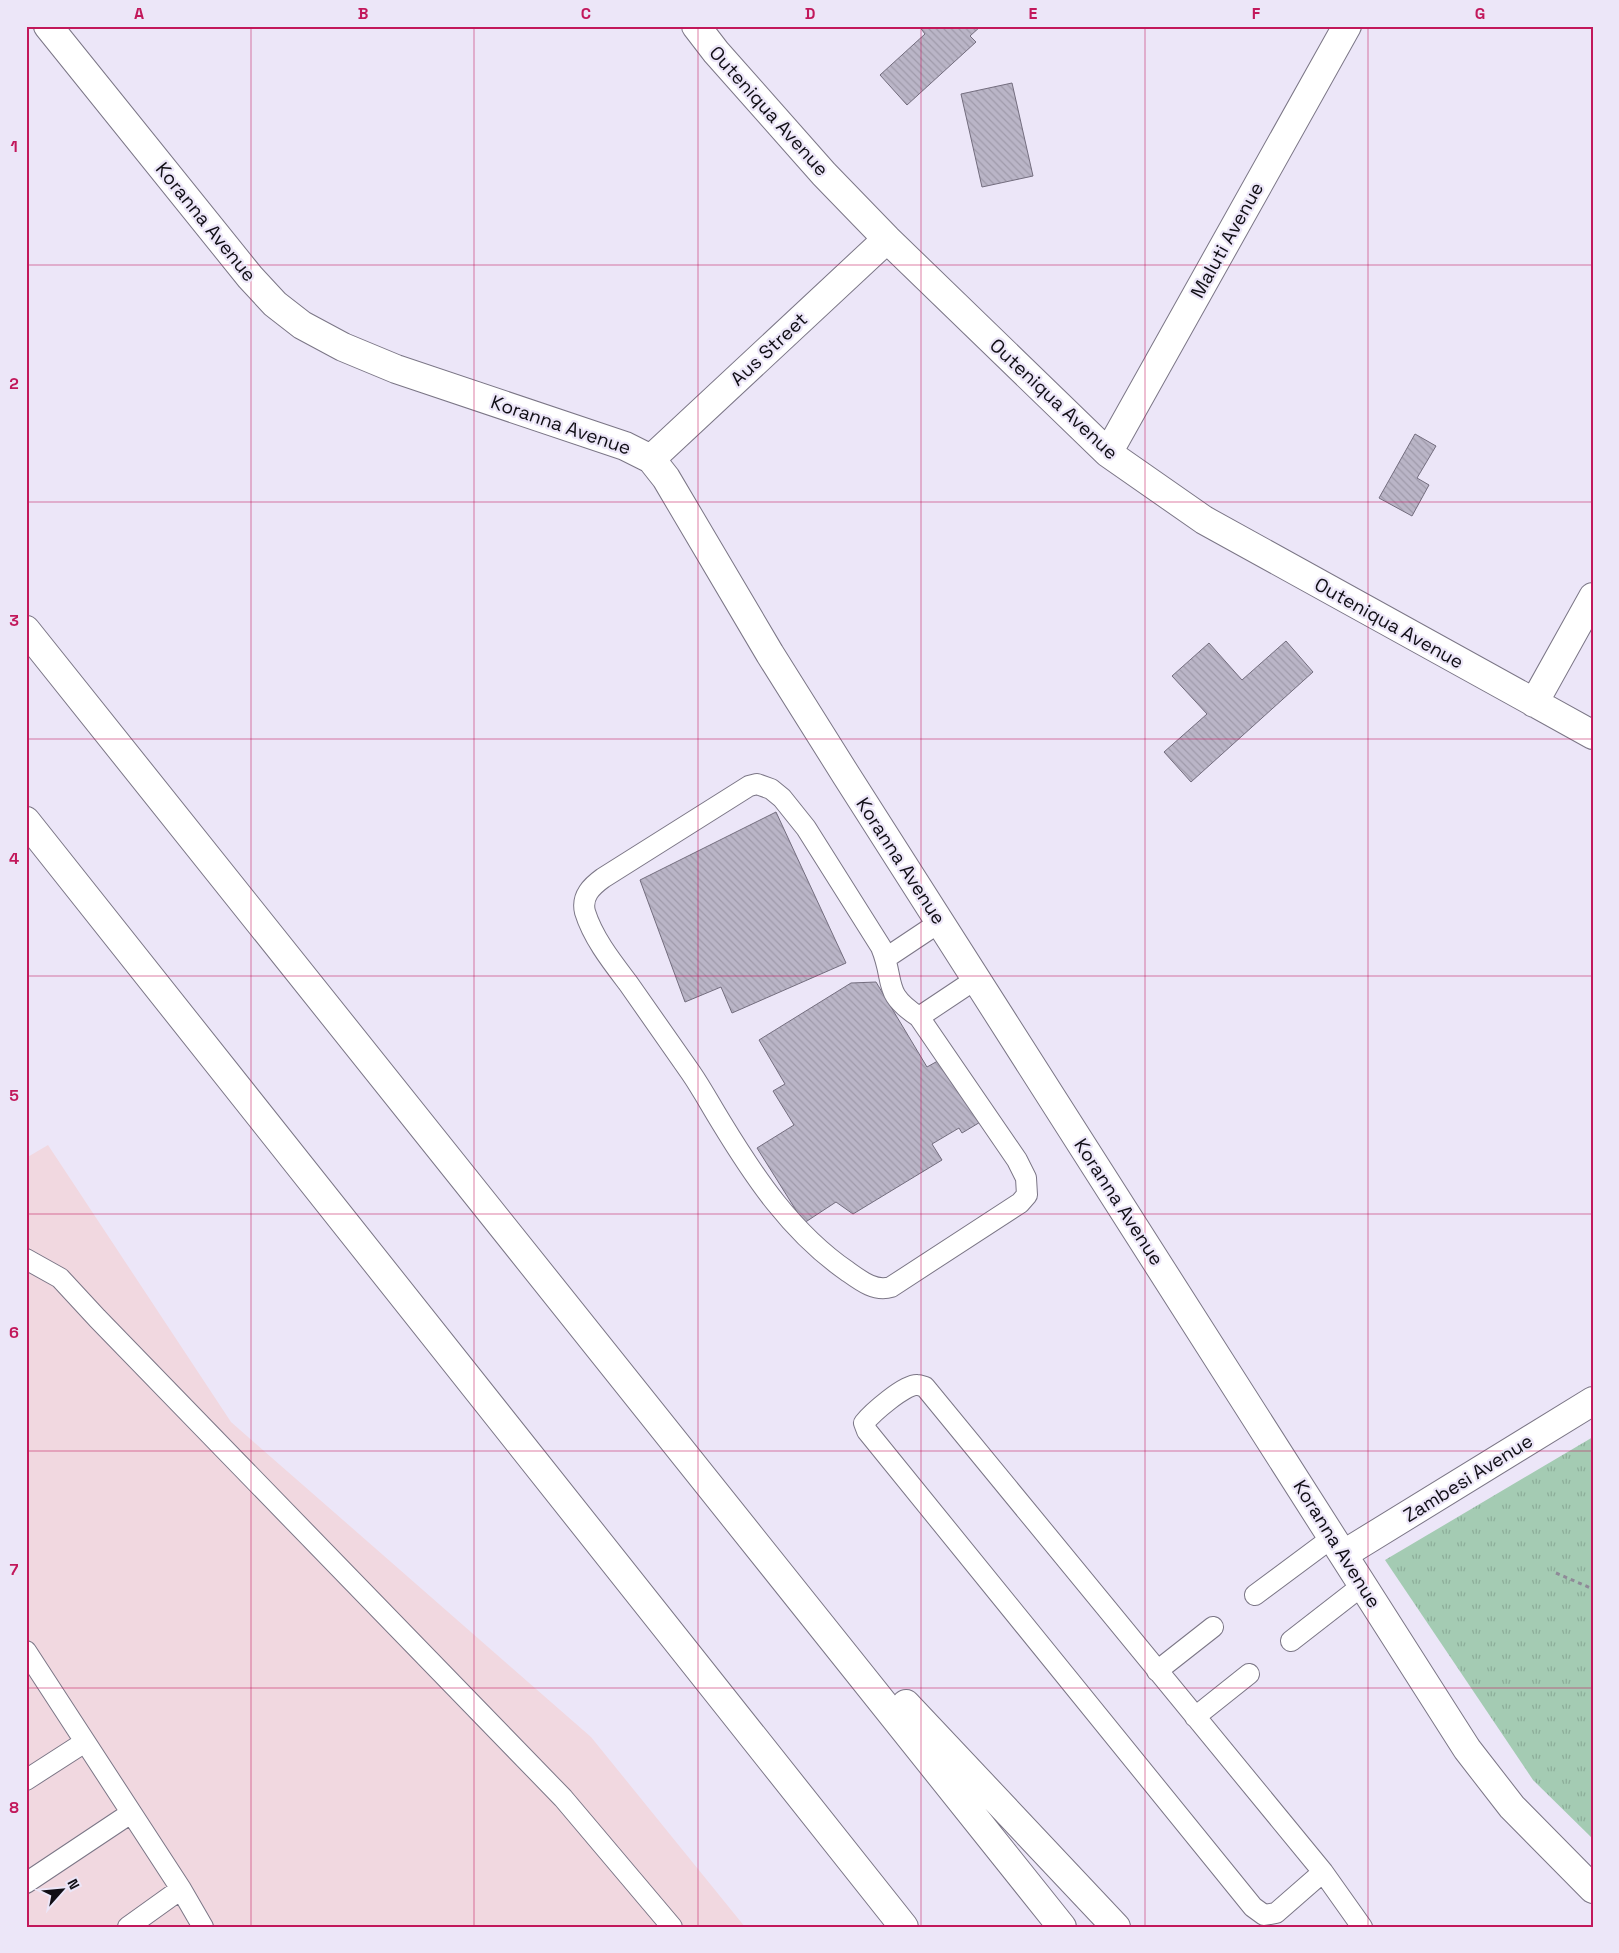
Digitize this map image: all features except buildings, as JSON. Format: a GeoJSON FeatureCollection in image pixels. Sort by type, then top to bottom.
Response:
{"type":"FeatureCollection","features":[{"type":"Feature","properties":{"kind":"main road","name":"Koranna Avenue"},"geometry":{"type":"LineString","coordinates":[[48,26],[250,277],[275,304],[302,325],[343,347],[396,369],[625,446],[651,459],[666,478],[685,509],[785,678],[1467,1749],[1512,1807],[1593,1889]]}},
{"type":"Feature","properties":{"kind":"main road","name":"Outeniqua Avenue"},"geometry":{"type":"LineString","coordinates":[[696,26],[716,52],[824,174],[887,239],[1108,453],[1204,520],[1593,735]]}},
{"type":"Feature","properties":{"kind":"main road","name":"Maluti Avenue"},"geometry":{"type":"LineString","coordinates":[[1108,453],[1347,26]]}},
{"type":"Feature","properties":{"kind":"main road","name":"Aus Street"},"geometry":{"type":"LineString","coordinates":[[651,459],[887,239]]}},
{"type":"Feature","properties":{"kind":"main road"},"geometry":{"type":"LineString","coordinates":[[1534,703],[1593,597]]}},
{"type":"Feature","properties":{"kind":"main road"},"geometry":{"type":"LineString","coordinates":[[26,630],[1062,1927]]}},
{"type":"Feature","properties":{"kind":"main road"},"geometry":{"type":"LineString","coordinates":[[26,821],[904,1927]]}},
{"type":"Feature","properties":{"kind":"main road","name":"Zambesi Avenue"},"geometry":{"type":"LineString","coordinates":[[1338,1546],[1593,1401]]}},
{"type":"Feature","properties":{"kind":"main road"},"geometry":{"type":"LineString","coordinates":[[774,1565],[1116,1927]]}},
{"type":"Feature","properties":{"kind":"lane"},"geometry":{"type":"LineString","coordinates":[[757,784],[771,789],[782,798],[806,828],[881,947],[886,958],[892,992],[897,1000],[920,1017],[1017,1160],[1026,1178],[1027,1195],[1005,1214],[891,1287],[883,1289],[873,1287],[857,1278],[815,1246],[794,1225],[760,1184],[694,1078],[607,955],[585,910],[585,897],[590,888],[603,878],[749,786],[757,784]]}},
{"type":"Feature","properties":{"kind":"lane"},"geometry":{"type":"LineString","coordinates":[[886,958],[940,922]]}},
{"type":"Feature","properties":{"kind":"lane"},"geometry":{"type":"LineString","coordinates":[[920,1017],[976,978]]}},
{"type":"Feature","properties":{"kind":"lane"},"geometry":{"type":"LineString","coordinates":[[26,1259],[60,1278],[563,1798],[672,1927]]}},
{"type":"Feature","properties":{"kind":"lane"},"geometry":{"type":"LineString","coordinates":[[1323,1872],[1276,1913],[1264,1915],[1253,1907],[867,1432],[864,1423],[871,1414],[906,1388],[916,1384],[925,1387],[1323,1872],[1362,1927]]}},
{"type":"Feature","properties":{"kind":"lane"},"geometry":{"type":"LineString","coordinates":[[1255,1595],[1338,1546]]}},
{"type":"Feature","properties":{"kind":"lane"},"geometry":{"type":"LineString","coordinates":[[1291,1641],[1363,1585]]}},
{"type":"Feature","properties":{"kind":"lane"},"geometry":{"type":"LineString","coordinates":[[1157,1671],[1213,1627]]}},
{"type":"Feature","properties":{"kind":"lane"},"geometry":{"type":"LineString","coordinates":[[29,1661],[85,1742],[181,1889],[203,1927]]}},
{"type":"Feature","properties":{"kind":"lane"},"geometry":{"type":"LineString","coordinates":[[1195,1717],[1249,1674]]}},
{"type":"Feature","properties":{"kind":"lane"},"geometry":{"type":"LineString","coordinates":[[26,1780],[85,1742]]}},
{"type":"Feature","properties":{"kind":"lane"},"geometry":{"type":"LineString","coordinates":[[26,1883],[131,1813]]}},
{"type":"Feature","properties":{"kind":"lane"},"geometry":{"type":"LineString","coordinates":[[128,1927],[181,1889]]}},
{"type":"Feature","properties":{"kind":"path"},"geometry":{"type":"LineString","coordinates":[[1556,1573],[1593,1589]]}},
{"type":"Feature","properties":{"kind":"shaded area"},"geometry":{"type":"Polygon","coordinates":[[[48,1145],[231,1422],[591,1737],[745,1927],[26,1927],[26,1158],[48,1145]]]}},
{"type":"Feature","properties":{"kind":"green space"},"geometry":{"type":"Polygon","coordinates":[[[1593,1437],[1593,1839],[1533,1780],[1385,1560],[1593,1437]]]}}]}
